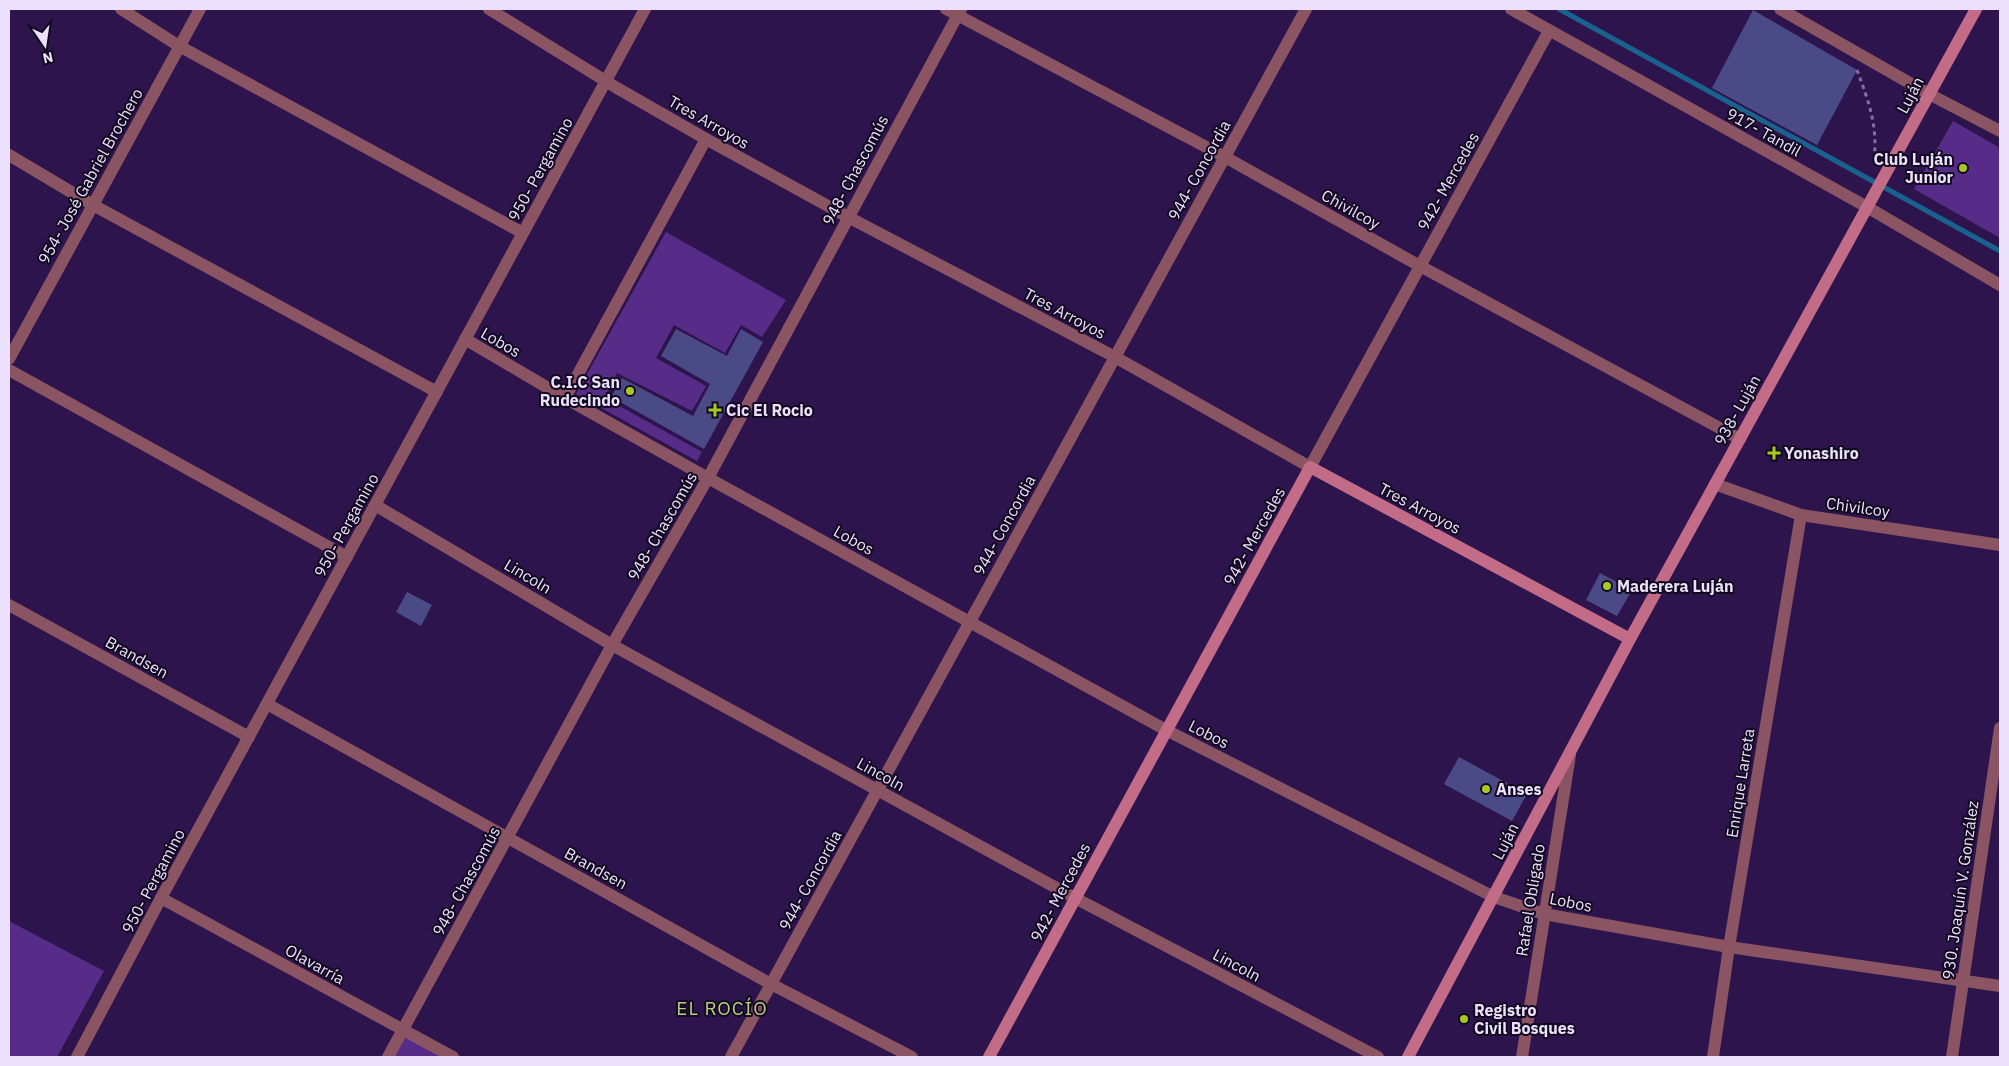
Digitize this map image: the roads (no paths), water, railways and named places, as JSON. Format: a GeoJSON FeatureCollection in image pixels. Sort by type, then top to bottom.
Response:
{"type":"FeatureCollection","features":[{"type":"Feature","properties":{"kind":"main road","name":"Luján"},"geometry":{"type":"LineString","coordinates":[[1870,202],[1976,9]]}},
{"type":"Feature","properties":{"kind":"main road","name":"938- Luján"},"geometry":{"type":"LineString","coordinates":[[1630,639],[1870,202]]}},
{"type":"Feature","properties":{"kind":"main road","name":"Tres Arroyos"},"geometry":{"type":"LineString","coordinates":[[1310,467],[1630,639]]}},
{"type":"Feature","properties":{"kind":"main road","name":"942- Mercedes"},"geometry":{"type":"LineString","coordinates":[[989,1057],[1310,467]]}},
{"type":"Feature","properties":{"kind":"main road","name":"Luján"},"geometry":{"type":"LineString","coordinates":[[1408,1057],[1630,639]]}},
{"type":"Feature","properties":{"kind":"street"},"geometry":{"type":"LineString","coordinates":[[121,9],[180,46],[523,234]]}},
{"type":"Feature","properties":{"kind":"street","name":"954- José Gabriel Brochero"},"geometry":{"type":"LineString","coordinates":[[9,359],[200,9]]}},
{"type":"Feature","properties":{"kind":"street","name":"Tres Arroyos"},"geometry":{"type":"LineString","coordinates":[[489,9],[706,140],[1115,357],[1310,467]]}},
{"type":"Feature","properties":{"kind":"street","name":"950- Pergamino"},"geometry":{"type":"LineString","coordinates":[[77,1057],[161,898],[645,9]]}},
{"type":"Feature","properties":{"kind":"street","name":"Chivilcoy"},"geometry":{"type":"LineString","coordinates":[[946,9],[959,12],[1420,266],[1740,439]]}},
{"type":"Feature","properties":{"kind":"street","name":"944- Concordia"},"geometry":{"type":"LineString","coordinates":[[731,1057],[1306,9]]}},
{"type":"Feature","properties":{"kind":"street","name":"917- Tandil"},"geometry":{"type":"LineString","coordinates":[[1511,9],[1870,202],[2000,285]]}},
{"type":"Feature","properties":{"kind":"street"},"geometry":{"type":"LineString","coordinates":[[1780,9],[2000,132]]}},
{"type":"Feature","properties":{"kind":"street","name":"948- Chascomús"},"geometry":{"type":"LineString","coordinates":[[388,1057],[612,645],[708,478],[959,12]]}},
{"type":"Feature","properties":{"kind":"street","name":"942- Mercedes"},"geometry":{"type":"LineString","coordinates":[[1310,467],[1549,31]]}},
{"type":"Feature","properties":{"kind":"street"},"geometry":{"type":"LineString","coordinates":[[565,398],[706,140]]}},
{"type":"Feature","properties":{"kind":"street"},"geometry":{"type":"LineString","coordinates":[[9,155],[93,205],[437,392]]}},
{"type":"Feature","properties":{"kind":"street","name":"Lobos"},"geometry":{"type":"LineString","coordinates":[[465,339],[565,398],[708,478],[1166,730],[1494,897],[1544,914],[1729,947],[2000,986]]}},
{"type":"Feature","properties":{"kind":"street"},"geometry":{"type":"LineString","coordinates":[[9,370],[347,557]]}},
{"type":"Feature","properties":{"kind":"street","name":"Chivilcoy"},"geometry":{"type":"LineString","coordinates":[[1715,484],[1801,515],[2000,544]]}},
{"type":"Feature","properties":{"kind":"street","name":"Lincoln"},"geometry":{"type":"LineString","coordinates":[[375,505],[612,645],[1075,898],[1378,1057]]}},
{"type":"Feature","properties":{"kind":"street","name":"Enrique Larreta"},"geometry":{"type":"LineString","coordinates":[[1713,1057],[1729,947],[1801,515]]}},
{"type":"Feature","properties":{"kind":"street","name":"Brandsen"},"geometry":{"type":"LineString","coordinates":[[9,605],[249,737]]}},
{"type":"Feature","properties":{"kind":"street","name":"Brandsen"},"geometry":{"type":"LineString","coordinates":[[267,704],[771,984],[912,1057]]}},
{"type":"Feature","properties":{"kind":"street","name":"930. Joaquín V. González"},"geometry":{"type":"LineString","coordinates":[[1952,1057],[2000,728]]}},
{"type":"Feature","properties":{"kind":"street","name":"Rafael Obligado"},"geometry":{"type":"LineString","coordinates":[[1522,1057],[1571,748]]}},
{"type":"Feature","properties":{"kind":"street","name":"Olavarría"},"geometry":{"type":"LineString","coordinates":[[161,898],[453,1057]]}},
{"type":"Feature","properties":{"kind":"waterway"},"geometry":{"type":"LineString","coordinates":[[1559,9],[2000,251]]}},
{"type":"Feature","properties":{"kind":"place","name":"Club Luján Junior"},"geometry":{"type":"Point","coordinates":[1963,168]}},
{"type":"Feature","properties":{"kind":"place","name":"C.I.C San Rudecindo"},"geometry":{"type":"Point","coordinates":[630,391]}},
{"type":"Feature","properties":{"kind":"place","name":"Cic El Rocio"},"geometry":{"type":"Point","coordinates":[715,410]}},
{"type":"Feature","properties":{"kind":"place","name":"Yonashiro"},"geometry":{"type":"Point","coordinates":[1774,453]}},
{"type":"Feature","properties":{"kind":"place","name":"Maderera Luján"},"geometry":{"type":"Point","coordinates":[1607,586]}},
{"type":"Feature","properties":{"kind":"place","name":"Anses"},"geometry":{"type":"Point","coordinates":[1486,789]}},
{"type":"Feature","properties":{"kind":"place","name":"Registro Civil Bosques"},"geometry":{"type":"Point","coordinates":[1464,1019]}},
{"type":"Feature","properties":{"kind":"district","name":"EL ROCÍO"},"geometry":{"type":"Point","coordinates":[722,1008]}}]}
